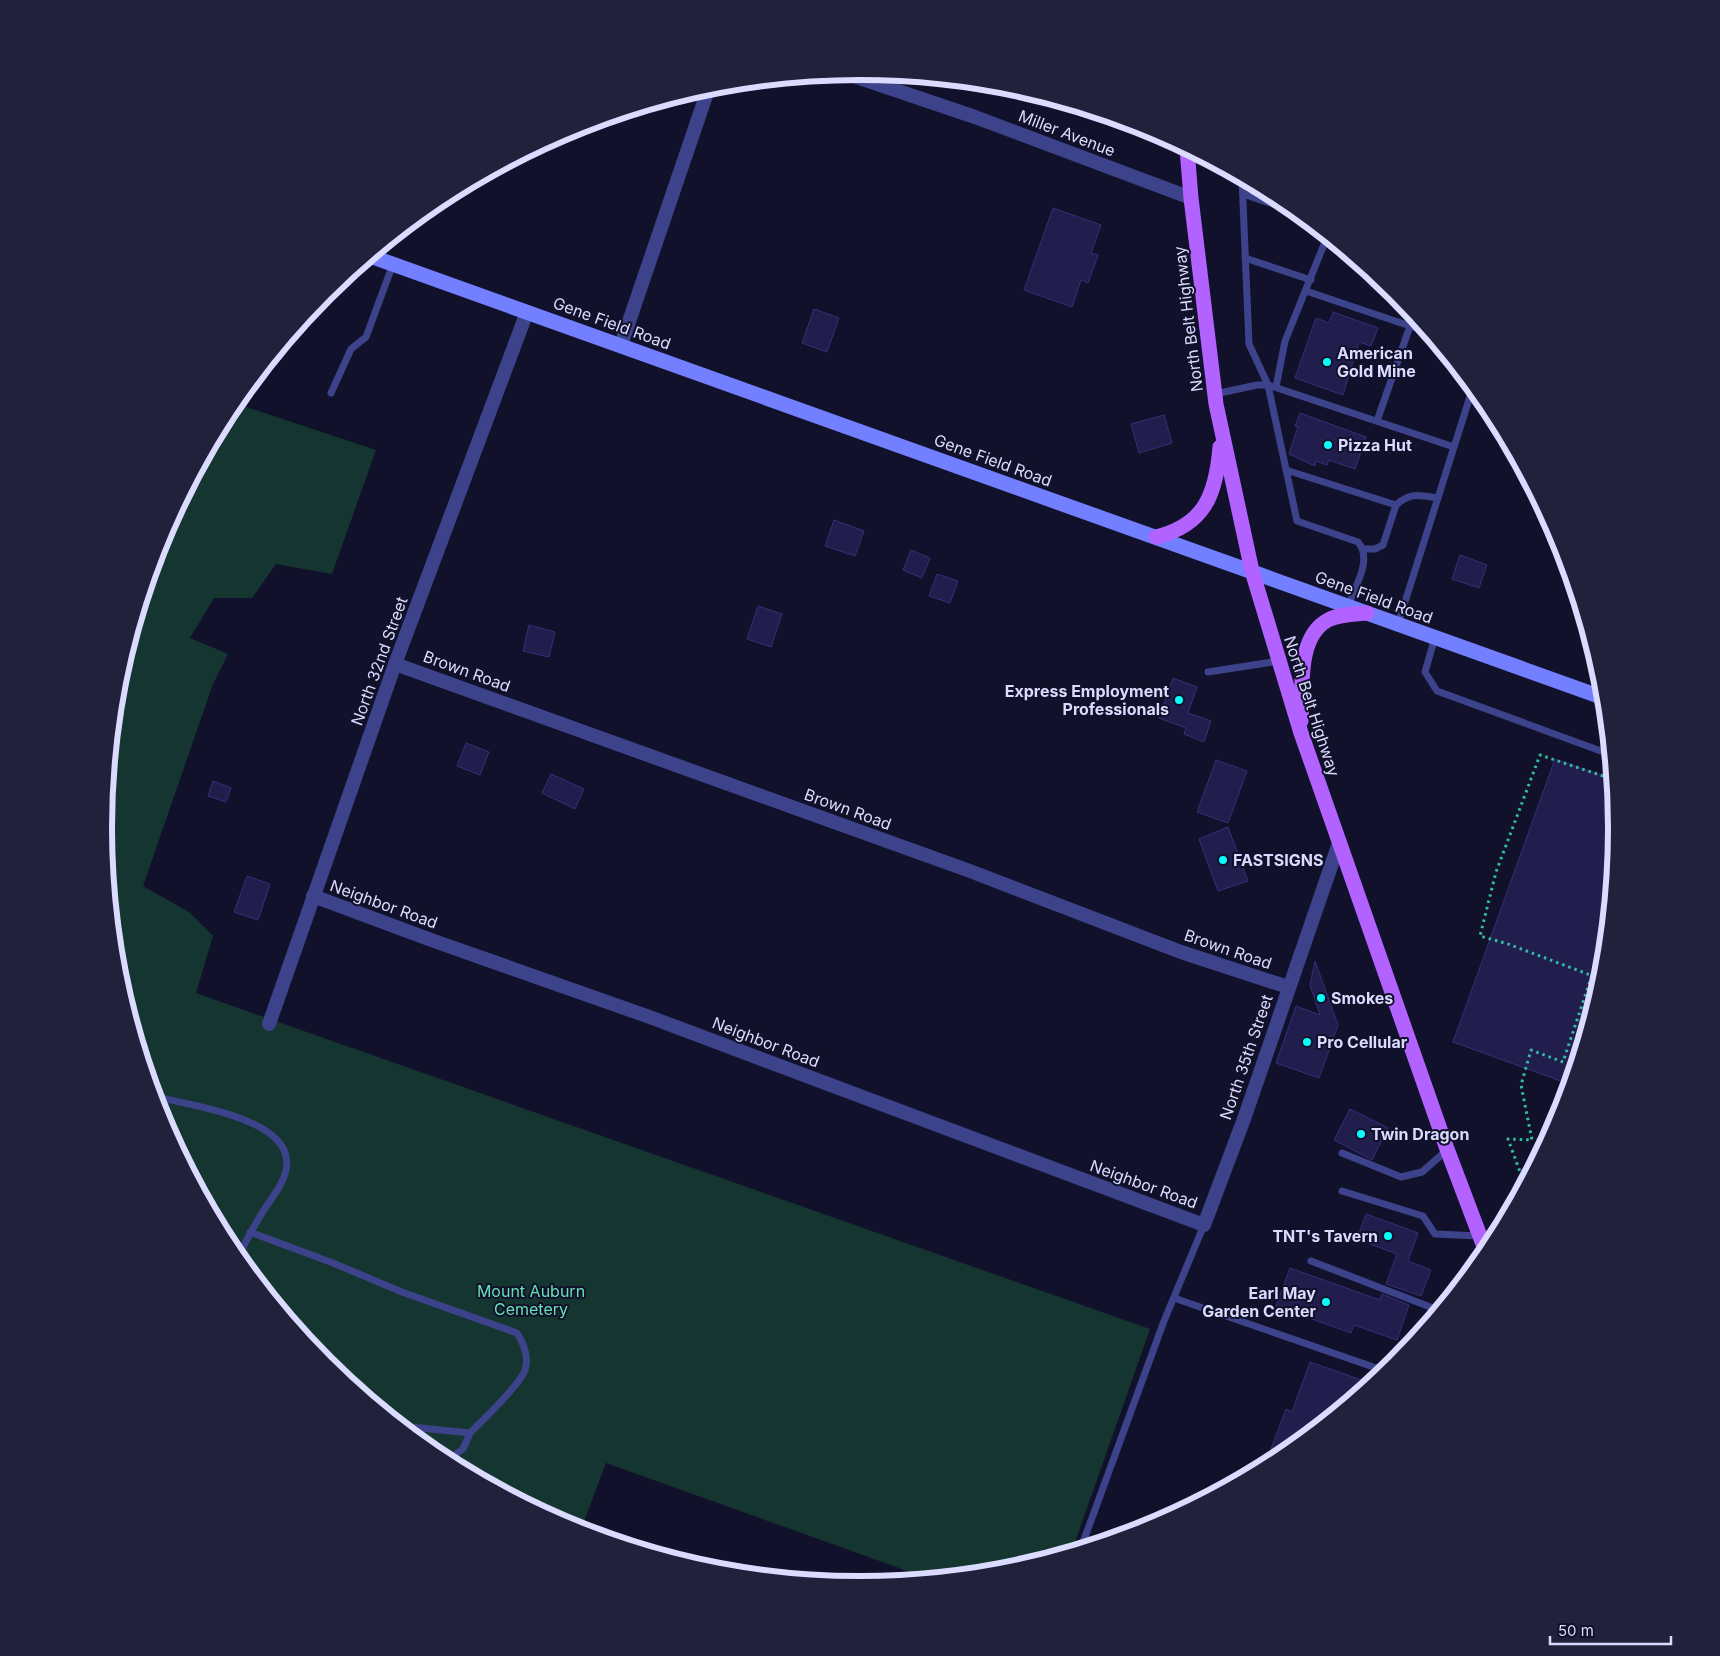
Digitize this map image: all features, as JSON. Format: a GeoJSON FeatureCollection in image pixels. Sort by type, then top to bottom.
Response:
{"type":"FeatureCollection","features":[{"type":"Feature","properties":{"kind":"main road","name":"North Belt Highway"},"geometry":{"type":"LineString","coordinates":[[1188,155],[1214,394],[1252,571],[1301,733],[1447,1149],[1483,1243]]}},
{"type":"Feature","properties":{"kind":"main road"},"geometry":{"type":"LineString","coordinates":[[1156,537],[1176,532],[1202,511],[1218,475],[1221,431]]}},
{"type":"Feature","properties":{"kind":"main road"},"geometry":{"type":"LineString","coordinates":[[1301,733],[1302,671],[1306,652],[1314,633],[1328,620],[1366,613]]}},
{"type":"Feature","properties":{"kind":"street","name":"Miller Avenue"},"geometry":{"type":"LineString","coordinates":[[866,80],[975,117],[1191,198]]}},
{"type":"Feature","properties":{"kind":"street"},"geometry":{"type":"LineString","coordinates":[[621,345],[707,96]]}},
{"type":"Feature","properties":{"kind":"street","name":"Gene Field Road"},"geometry":{"type":"LineString","coordinates":[[376,258],[1596,694]]}},
{"type":"Feature","properties":{"kind":"street","name":"North 32nd Street"},"geometry":{"type":"LineString","coordinates":[[269,1024],[396,664],[527,312]]}},
{"type":"Feature","properties":{"kind":"street","name":"Brown Road"},"geometry":{"type":"LineString","coordinates":[[396,664],[970,871],[1181,952],[1288,987]]}},
{"type":"Feature","properties":{"kind":"street","name":"North 35th Street"},"geometry":{"type":"LineString","coordinates":[[1204,1225],[1244,1119],[1339,843]]}},
{"type":"Feature","properties":{"kind":"street","name":"Neighbor Road"},"geometry":{"type":"LineString","coordinates":[[313,896],[425,938],[647,1016],[1204,1225]]}},
{"type":"Feature","properties":{"kind":"lane"},"geometry":{"type":"LineString","coordinates":[[1242,185],[1249,344],[1268,385],[1296,521],[1358,542],[1364,549],[1365,560],[1348,606]]}},
{"type":"Feature","properties":{"kind":"lane"},"geometry":{"type":"LineString","coordinates":[[1243,194],[1273,204]]}},
{"type":"Feature","properties":{"kind":"lane"},"geometry":{"type":"LineString","coordinates":[[1276,387],[1285,341],[1325,244]]}},
{"type":"Feature","properties":{"kind":"lane"},"geometry":{"type":"LineString","coordinates":[[1245,258],[1311,280]]}},
{"type":"Feature","properties":{"kind":"lane"},"geometry":{"type":"LineString","coordinates":[[331,394],[351,348],[366,337],[393,264]]}},
{"type":"Feature","properties":{"kind":"lane"},"geometry":{"type":"LineString","coordinates":[[1306,291],[1415,328]]}},
{"type":"Feature","properties":{"kind":"lane"},"geometry":{"type":"LineString","coordinates":[[1377,421],[1410,326]]}},
{"type":"Feature","properties":{"kind":"lane"},"geometry":{"type":"LineString","coordinates":[[1214,394],[1257,385],[1268,385],[1454,447]]}},
{"type":"Feature","properties":{"kind":"lane"},"geometry":{"type":"LineString","coordinates":[[1398,624],[1470,396]]}},
{"type":"Feature","properties":{"kind":"lane"},"geometry":{"type":"LineString","coordinates":[[1286,470],[1396,505]]}},
{"type":"Feature","properties":{"kind":"lane"},"geometry":{"type":"LineString","coordinates":[[1364,549],[1375,549],[1383,545],[1396,505],[1405,497],[1417,495],[1438,498]]}},
{"type":"Feature","properties":{"kind":"lane"},"geometry":{"type":"LineString","coordinates":[[1435,637],[1425,672],[1437,691],[1604,752]]}},
{"type":"Feature","properties":{"kind":"lane"},"geometry":{"type":"LineString","coordinates":[[1208,672],[1279,661]]}},
{"type":"Feature","properties":{"kind":"lane"},"geometry":{"type":"LineString","coordinates":[[163,1099],[257,1124],[272,1133],[284,1149],[287,1168],[282,1182],[250,1232],[242,1249]]}},
{"type":"Feature","properties":{"kind":"lane"},"geometry":{"type":"LineString","coordinates":[[1342,1153],[1401,1177],[1422,1172],[1447,1149]]}},
{"type":"Feature","properties":{"kind":"lane"},"geometry":{"type":"LineString","coordinates":[[1342,1191],[1423,1216],[1435,1234],[1480,1236]]}},
{"type":"Feature","properties":{"kind":"lane"},"geometry":{"type":"LineString","coordinates":[[1083,1541],[1174,1298],[1204,1225]]}},
{"type":"Feature","properties":{"kind":"lane"},"geometry":{"type":"LineString","coordinates":[[250,1232],[333,1263],[402,1292],[517,1333],[526,1347],[525,1371],[496,1408],[470,1433],[463,1449],[453,1456]]}},
{"type":"Feature","properties":{"kind":"lane"},"geometry":{"type":"LineString","coordinates":[[1311,1261],[1433,1308]]}},
{"type":"Feature","properties":{"kind":"lane"},"geometry":{"type":"LineString","coordinates":[[1174,1298],[1377,1368]]}},
{"type":"Feature","properties":{"kind":"lane"},"geometry":{"type":"LineString","coordinates":[[413,1427],[470,1433]]}},
{"type":"Feature","properties":{"kind":"path"},"geometry":{"type":"LineString","coordinates":[[1594,975],[1508,944],[1480,936],[1496,872],[1540,755],[1606,777]]}},
{"type":"Feature","properties":{"kind":"path"},"geometry":{"type":"LineString","coordinates":[[1522,1177],[1508,1139],[1532,1140],[1521,1085],[1531,1050],[1563,1062],[1592,975],[1594,976]]}},
{"type":"Feature","properties":{"kind":"green space","name":"Mount Auburn Cemetery"},"geometry":{"type":"Polygon","coordinates":[[[243,406],[376,450],[332,574],[276,564],[252,598],[214,598],[190,638],[228,654],[213,684],[143,886],[189,912],[213,936],[196,993],[1150,1329],[1074,1544],[1054,1551],[958,1570],[915,1574],[606,1463],[584,1523],[529,1499],[486,1476],[444,1450],[367,1390],[331,1357],[298,1321],[238,1244],[212,1202],[189,1159],[169,1114],[152,1068],[137,1022],[118,926],[112,828],[118,730],[137,634],[169,542],[189,497],[212,454],[243,406]]]}},
{"type":"Feature","properties":{"kind":"building"},"geometry":{"type":"Polygon","coordinates":[[[1053,208],[1101,225],[1091,253],[1098,255],[1088,283],[1081,280],[1072,307],[1024,290],[1053,208]]]}},
{"type":"Feature","properties":{"kind":"building"},"geometry":{"type":"Polygon","coordinates":[[[814,309],[839,318],[827,352],[802,343],[814,309]]]}},
{"type":"Feature","properties":{"kind":"building","name":"American Gold Mine"},"geometry":{"type":"Polygon","coordinates":[[[1333,312],[1378,328],[1371,346],[1359,342],[1343,395],[1295,378],[1316,318],[1329,323],[1333,312]]]}},
{"type":"Feature","properties":{"kind":"building","name":"Pizza Hut"},"geometry":{"type":"Polygon","coordinates":[[[1300,413],[1366,437],[1355,469],[1329,460],[1327,465],[1316,461],[1315,466],[1289,454],[1298,427],[1295,426],[1300,413]]]}},
{"type":"Feature","properties":{"kind":"building"},"geometry":{"type":"Polygon","coordinates":[[[1164,415],[1172,443],[1139,453],[1131,424],[1164,415]]]}},
{"type":"Feature","properties":{"kind":"building"},"geometry":{"type":"Polygon","coordinates":[[[834,520],[864,531],[855,556],[825,546],[834,520]]]}},
{"type":"Feature","properties":{"kind":"building"},"geometry":{"type":"Polygon","coordinates":[[[911,550],[930,558],[922,578],[903,570],[911,550]]]}},
{"type":"Feature","properties":{"kind":"building"},"geometry":{"type":"Polygon","coordinates":[[[1460,555],[1487,565],[1479,588],[1452,579],[1460,555]]]}},
{"type":"Feature","properties":{"kind":"building"},"geometry":{"type":"Polygon","coordinates":[[[937,574],[958,581],[950,603],[929,596],[937,574]]]}},
{"type":"Feature","properties":{"kind":"building"},"geometry":{"type":"Polygon","coordinates":[[[758,606],[782,614],[771,647],[747,639],[758,606]]]}},
{"type":"Feature","properties":{"kind":"building"},"geometry":{"type":"Polygon","coordinates":[[[529,625],[555,632],[549,657],[523,651],[529,625]]]}},
{"type":"Feature","properties":{"kind":"building","name":"Express Employment Professionals"},"geometry":{"type":"Polygon","coordinates":[[[1173,678],[1197,687],[1188,713],[1211,721],[1204,742],[1184,734],[1186,728],[1159,718],[1173,678]]]}},
{"type":"Feature","properties":{"kind":"building"},"geometry":{"type":"Polygon","coordinates":[[[466,743],[489,752],[480,775],[457,766],[466,743]]]}},
{"type":"Feature","properties":{"kind":"building"},"geometry":{"type":"Polygon","coordinates":[[[1555,759],[1606,777],[1608,828],[1602,926],[1583,1022],[1563,1082],[1453,1042],[1555,759]]]}},
{"type":"Feature","properties":{"kind":"building"},"geometry":{"type":"Polygon","coordinates":[[[1216,760],[1247,771],[1228,823],[1197,812],[1216,760]]]}},
{"type":"Feature","properties":{"kind":"building"},"geometry":{"type":"Polygon","coordinates":[[[551,774],[584,789],[575,809],[542,793],[551,774]]]}},
{"type":"Feature","properties":{"kind":"building"},"geometry":{"type":"Polygon","coordinates":[[[213,781],[231,788],[226,802],[208,796],[213,781]]]}},
{"type":"Feature","properties":{"kind":"building","name":"FASTSIGNS"},"geometry":{"type":"Polygon","coordinates":[[[1228,827],[1248,881],[1218,891],[1199,839],[1228,827]]]}},
{"type":"Feature","properties":{"kind":"building"},"geometry":{"type":"Polygon","coordinates":[[[247,876],[270,884],[258,920],[234,912],[247,876]]]}},
{"type":"Feature","properties":{"kind":"building","name":"Pro Cellular"},"geometry":{"type":"Polygon","coordinates":[[[1315,961],[1338,1025],[1319,1078],[1276,1063],[1296,1006],[1320,1015],[1310,985],[1315,961]]]}},
{"type":"Feature","properties":{"kind":"building","name":"Twin Dragon"},"geometry":{"type":"Polygon","coordinates":[[[1350,1109],[1388,1128],[1372,1160],[1334,1140],[1350,1109]]]}},
{"type":"Feature","properties":{"kind":"building"},"geometry":{"type":"Polygon","coordinates":[[[1366,1214],[1418,1233],[1408,1261],[1431,1270],[1421,1296],[1386,1284],[1397,1254],[1357,1239],[1366,1214]]]}},
{"type":"Feature","properties":{"kind":"building","name":"Earl May Garden Center"},"geometry":{"type":"Polygon","coordinates":[[[1290,1268],[1380,1300],[1382,1294],[1409,1305],[1397,1340],[1354,1325],[1351,1333],[1276,1306],[1290,1268]]]}},
{"type":"Feature","properties":{"kind":"building"},"geometry":{"type":"Polygon","coordinates":[[[1310,1362],[1363,1381],[1315,1421],[1269,1454],[1286,1409],[1292,1412],[1310,1362]]]}},
{"type":"Feature","properties":{"kind":"place","name":"American Gold Mine"},"geometry":{"type":"Point","coordinates":[1327,362]}},
{"type":"Feature","properties":{"kind":"place","name":"Pizza Hut"},"geometry":{"type":"Point","coordinates":[1328,445]}},
{"type":"Feature","properties":{"kind":"place","name":"Express Employment Professionals"},"geometry":{"type":"Point","coordinates":[1179,700]}},
{"type":"Feature","properties":{"kind":"place","name":"FASTSIGNS"},"geometry":{"type":"Point","coordinates":[1223,860]}},
{"type":"Feature","properties":{"kind":"place","name":"Smokes"},"geometry":{"type":"Point","coordinates":[1321,998]}},
{"type":"Feature","properties":{"kind":"place","name":"Pro Cellular"},"geometry":{"type":"Point","coordinates":[1307,1042]}},
{"type":"Feature","properties":{"kind":"place","name":"Twin Dragon"},"geometry":{"type":"Point","coordinates":[1361,1134]}},
{"type":"Feature","properties":{"kind":"place","name":"TNT's Tavern"},"geometry":{"type":"Point","coordinates":[1388,1236]}},
{"type":"Feature","properties":{"kind":"place","name":"Earl May Garden Center"},"geometry":{"type":"Point","coordinates":[1326,1302]}}]}
